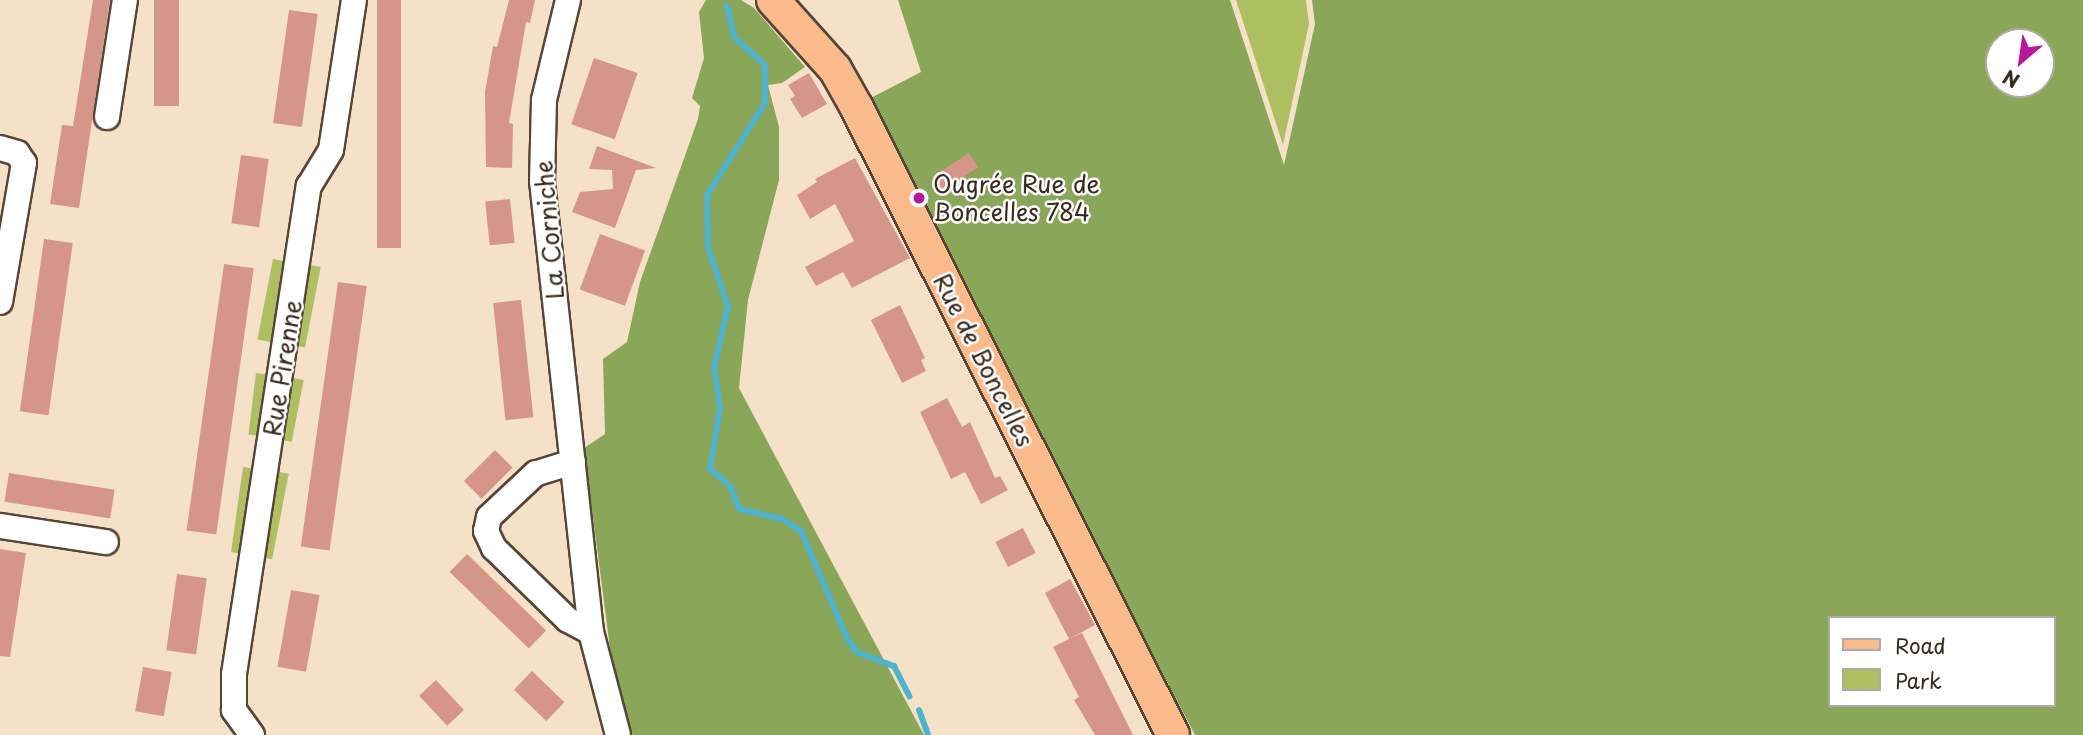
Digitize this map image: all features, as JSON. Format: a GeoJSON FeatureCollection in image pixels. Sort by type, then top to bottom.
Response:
{"type":"FeatureCollection","features":[{"type":"Feature","properties":{"kind":"main road","name":"Rue de Boncelles"},"geometry":{"type":"LineString","coordinates":[[773,0],[835,69],[857,108],[1173,735]]}},
{"type":"Feature","properties":{"kind":"street"},"geometry":{"type":"LineString","coordinates":[[107,117],[125,0]]}},
{"type":"Feature","properties":{"kind":"street","name":"Rue Pirenne"},"geometry":{"type":"LineString","coordinates":[[252,735],[234,710],[234,674],[309,186],[331,150],[354,0]]}},
{"type":"Feature","properties":{"kind":"street","name":"La Corniche"},"geometry":{"type":"LineString","coordinates":[[568,0],[550,66],[541,156],[591,632],[618,735]]}},
{"type":"Feature","properties":{"kind":"street"},"geometry":{"type":"LineString","coordinates":[[0,148],[17,153],[24,163],[0,302]]}},
{"type":"Feature","properties":{"kind":"street"},"geometry":{"type":"LineString","coordinates":[[573,461],[536,473],[489,517],[486,531],[494,548],[543,596],[576,627],[591,632]]}},
{"type":"Feature","properties":{"kind":"street"},"geometry":{"type":"LineString","coordinates":[[0,526],[106,542]]}},
{"type":"Feature","properties":{"kind":"green space"},"geometry":{"type":"Polygon","coordinates":[[[706,0],[741,0],[754,8],[805,67],[782,83],[768,85],[779,127],[779,180],[748,300],[739,388],[924,735],[633,735],[613,671],[584,448],[605,434],[603,359],[627,342],[640,282],[698,119],[700,106],[692,98],[704,58],[699,12],[706,0]]]}},
{"type":"Feature","properties":{"kind":"green space"},"geometry":{"type":"Polygon","coordinates":[[[898,0],[1230,0],[1284,165],[1315,24],[1312,0],[2083,0],[2083,735],[1195,735],[863,102],[921,72],[898,0]]]}},
{"type":"Feature","properties":{"kind":"green space"},"geometry":{"type":"Polygon","coordinates":[[[1236,0],[1306,0],[1309,24],[1283,145],[1236,0]]]}},
{"type":"Feature","properties":{"kind":"green space"},"geometry":{"type":"Polygon","coordinates":[[[273,259],[289,262],[273,343],[257,339],[273,259]]]}},
{"type":"Feature","properties":{"kind":"green space"},"geometry":{"type":"Polygon","coordinates":[[[305,264],[321,267],[305,348],[289,344],[305,264]]]}},
{"type":"Feature","properties":{"kind":"green space"},"geometry":{"type":"Polygon","coordinates":[[[256,373],[272,375],[264,436],[248,435],[256,373]]]}},
{"type":"Feature","properties":{"kind":"green space"},"geometry":{"type":"Polygon","coordinates":[[[288,377],[304,380],[292,442],[276,439],[288,377]]]}},
{"type":"Feature","properties":{"kind":"green space"},"geometry":{"type":"Polygon","coordinates":[[[243,467],[258,469],[246,554],[231,552],[243,467]]]}},
{"type":"Feature","properties":{"kind":"green space"},"geometry":{"type":"Polygon","coordinates":[[[274,471],[289,474],[272,559],[257,556],[274,471]]]}},
{"type":"Feature","properties":{"kind":"building"},"geometry":{"type":"Polygon","coordinates":[[[93,0],[110,0],[79,208],[50,204],[62,125],[73,126],[93,0]]]}},
{"type":"Feature","properties":{"kind":"building"},"geometry":{"type":"Polygon","coordinates":[[[154,0],[179,0],[179,106],[154,106],[154,0]]]}},
{"type":"Feature","properties":{"kind":"building"},"geometry":{"type":"Polygon","coordinates":[[[377,0],[401,0],[401,248],[377,248],[377,0]]]}},
{"type":"Feature","properties":{"kind":"building"},"geometry":{"type":"Polygon","coordinates":[[[509,0],[535,0],[530,23],[526,22],[509,123],[513,124],[512,168],[486,167],[485,92],[493,46],[497,47],[509,0]]]}},
{"type":"Feature","properties":{"kind":"building"},"geometry":{"type":"Polygon","coordinates":[[[289,10],[318,14],[302,127],[273,123],[289,10]]]}},
{"type":"Feature","properties":{"kind":"building"},"geometry":{"type":"Polygon","coordinates":[[[594,58],[637,73],[615,139],[571,124],[594,58]]]}},
{"type":"Feature","properties":{"kind":"building"},"geometry":{"type":"Polygon","coordinates":[[[809,73],[827,104],[802,118],[790,99],[795,96],[788,85],[809,73]]]}},
{"type":"Feature","properties":{"kind":"building"},"geometry":{"type":"Polygon","coordinates":[[[597,146],[656,168],[636,170],[615,228],[572,212],[580,192],[613,189],[612,170],[589,169],[597,146]]]}},
{"type":"Feature","properties":{"kind":"building"},"geometry":{"type":"Polygon","coordinates":[[[969,153],[978,167],[941,191],[932,177],[969,153]]]}},
{"type":"Feature","properties":{"kind":"building"},"geometry":{"type":"Polygon","coordinates":[[[241,155],[269,159],[259,227],[231,223],[241,155]]]}},
{"type":"Feature","properties":{"kind":"building"},"geometry":{"type":"Polygon","coordinates":[[[855,158],[910,258],[852,288],[843,272],[816,286],[805,267],[854,241],[835,204],[810,219],[797,195],[817,182],[815,179],[855,158]]]}},
{"type":"Feature","properties":{"kind":"building"},"geometry":{"type":"Polygon","coordinates":[[[510,199],[515,243],[490,245],[485,202],[510,199]]]}},
{"type":"Feature","properties":{"kind":"building"},"geometry":{"type":"Polygon","coordinates":[[[600,234],[645,250],[625,306],[580,289],[600,234]]]}},
{"type":"Feature","properties":{"kind":"building"},"geometry":{"type":"Polygon","coordinates":[[[44,239],[73,243],[49,415],[20,411],[44,239]]]}},
{"type":"Feature","properties":{"kind":"building"},"geometry":{"type":"Polygon","coordinates":[[[224,264],[254,268],[216,535],[187,530],[224,264]]]}},
{"type":"Feature","properties":{"kind":"building"},"geometry":{"type":"Polygon","coordinates":[[[338,282],[367,286],[330,550],[301,546],[338,282]]]}},
{"type":"Feature","properties":{"kind":"building"},"geometry":{"type":"Polygon","coordinates":[[[521,300],[533,417],[505,420],[493,303],[521,300]]]}},
{"type":"Feature","properties":{"kind":"building"},"geometry":{"type":"Polygon","coordinates":[[[900,305],[925,358],[921,360],[926,371],[902,383],[871,320],[900,305]]]}},
{"type":"Feature","properties":{"kind":"building"},"geometry":{"type":"Polygon","coordinates":[[[947,398],[962,427],[970,422],[995,478],[1000,476],[1008,490],[981,504],[965,472],[951,479],[920,412],[947,398]]]}},
{"type":"Feature","properties":{"kind":"building"},"geometry":{"type":"Polygon","coordinates":[[[495,450],[513,468],[482,499],[464,481],[495,450]]]}},
{"type":"Feature","properties":{"kind":"building"},"geometry":{"type":"Polygon","coordinates":[[[9,473],[115,490],[110,518],[4,502],[9,473]]]}},
{"type":"Feature","properties":{"kind":"building"},"geometry":{"type":"Polygon","coordinates":[[[1023,528],[1036,553],[1008,567],[995,542],[1023,528]]]}},
{"type":"Feature","properties":{"kind":"building"},"geometry":{"type":"Polygon","coordinates":[[[0,549],[26,553],[10,657],[0,656],[0,549]]]}},
{"type":"Feature","properties":{"kind":"building"},"geometry":{"type":"Polygon","coordinates":[[[467,554],[546,630],[529,648],[450,572],[467,554]]]}},
{"type":"Feature","properties":{"kind":"building"},"geometry":{"type":"Polygon","coordinates":[[[177,574],[207,578],[196,654],[166,650],[177,574]]]}},
{"type":"Feature","properties":{"kind":"building"},"geometry":{"type":"Polygon","coordinates":[[[1070,579],[1095,625],[1069,639],[1045,593],[1070,579]]]}},
{"type":"Feature","properties":{"kind":"building"},"geometry":{"type":"Polygon","coordinates":[[[291,590],[320,595],[306,672],[277,667],[291,590]]]}},
{"type":"Feature","properties":{"kind":"building"},"geometry":{"type":"Polygon","coordinates":[[[1082,633],[1133,735],[1095,735],[1074,700],[1079,697],[1053,647],[1082,633]]]}},
{"type":"Feature","properties":{"kind":"building"},"geometry":{"type":"Polygon","coordinates":[[[143,667],[172,672],[164,716],[135,711],[143,667]]]}},
{"type":"Feature","properties":{"kind":"building"},"geometry":{"type":"Polygon","coordinates":[[[532,671],[564,702],[546,721],[514,690],[532,671]]]}},
{"type":"Feature","properties":{"kind":"building"},"geometry":{"type":"Polygon","coordinates":[[[436,680],[464,710],[447,726],[419,696],[436,680]]]}},
{"type":"Feature","properties":{"kind":"waterway"},"geometry":{"type":"LineString","coordinates":[[727,6],[734,37],[765,65],[765,103],[707,195],[708,247],[728,307],[714,367],[720,408],[710,469],[730,486],[740,509],[782,519],[801,531],[848,640],[857,652],[894,666],[909,696]]}},
{"type":"Feature","properties":{"kind":"waterway"},"geometry":{"type":"LineString","coordinates":[[919,710],[928,735]]}},
{"type":"Feature","properties":{"kind":"place","name":"Ougrée Rue de Boncelles 784"},"geometry":{"type":"Point","coordinates":[919,198]}}]}
